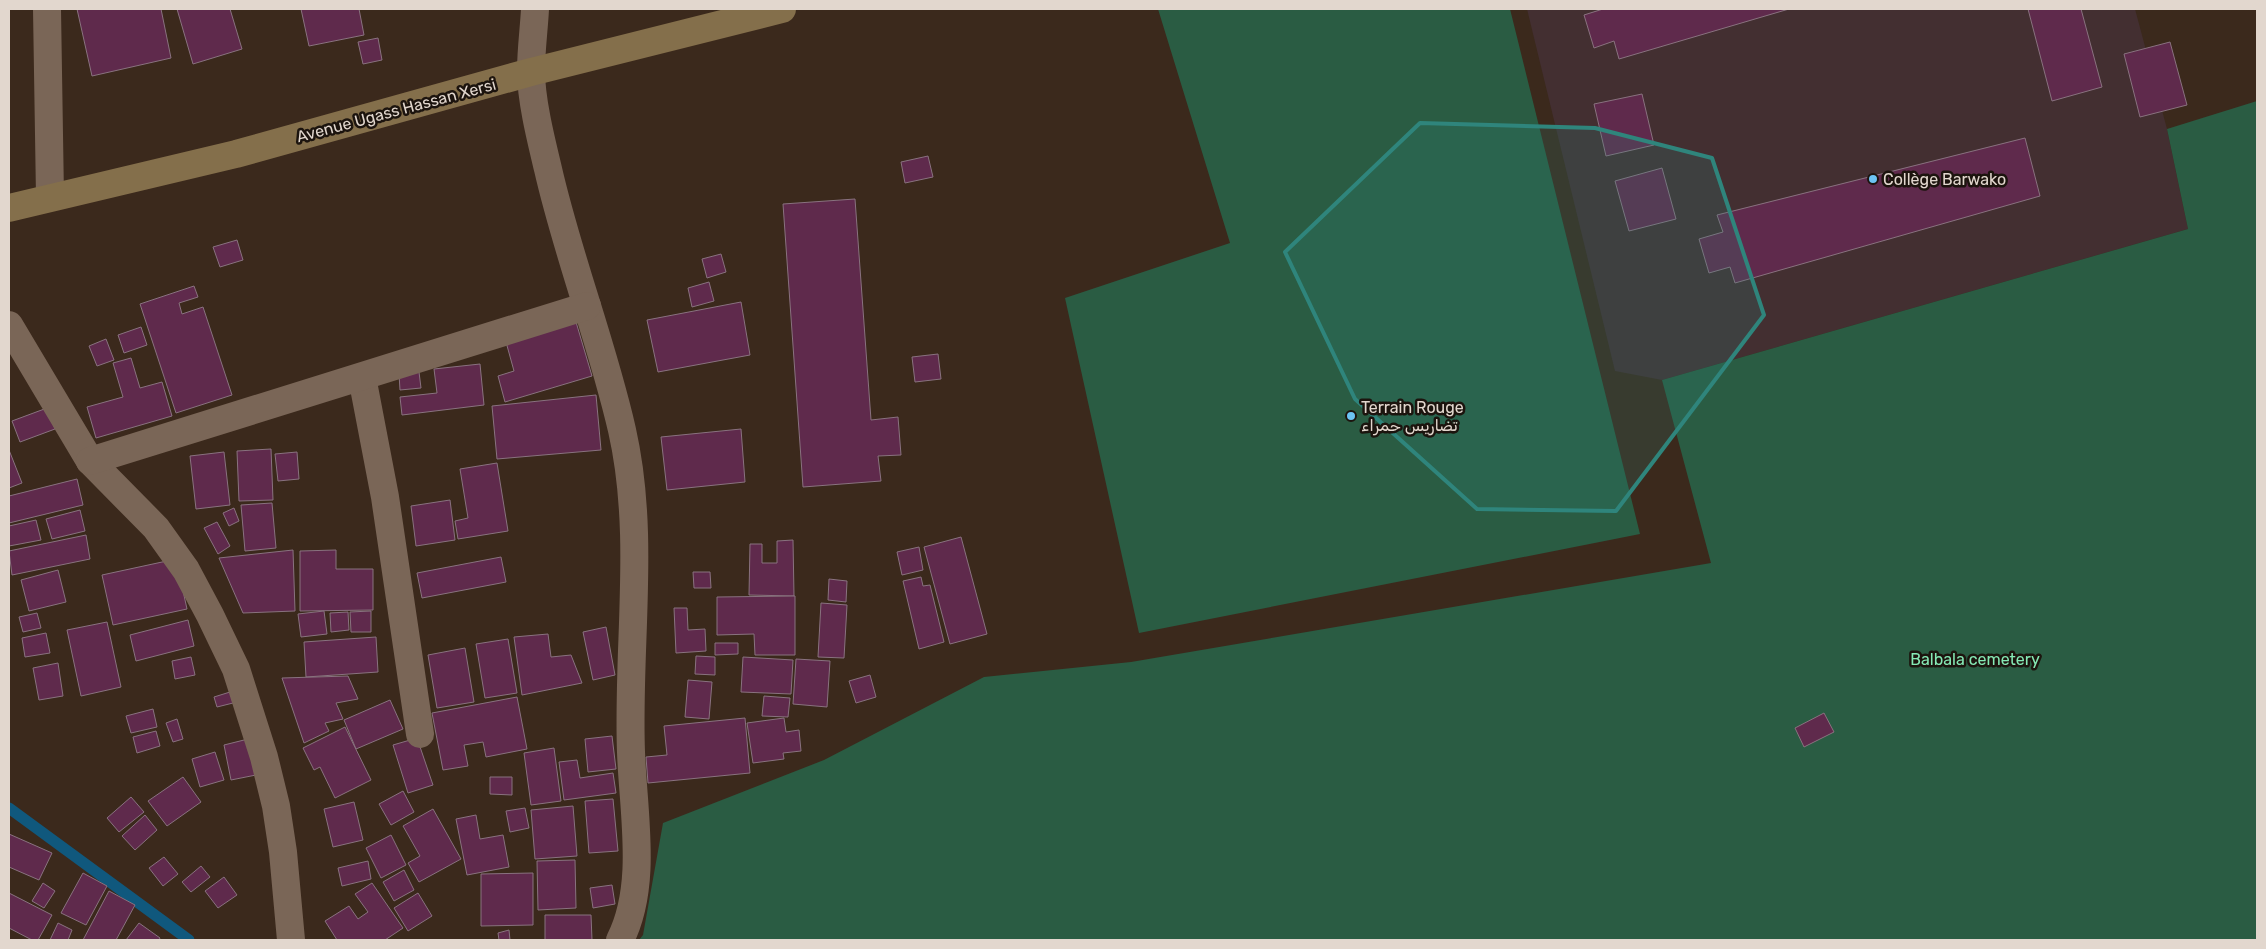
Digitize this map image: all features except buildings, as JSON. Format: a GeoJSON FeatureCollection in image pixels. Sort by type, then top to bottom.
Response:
{"type":"FeatureCollection","features":[{"type":"Feature","properties":{"kind":"main road","name":"Avenue Ugass Hassan Xersi"},"geometry":{"type":"LineString","coordinates":[[9,208],[236,154],[531,72],[782,9]]}},
{"type":"Feature","properties":{"kind":"street"},"geometry":{"type":"LineString","coordinates":[[47,9],[50,197]]}},
{"type":"Feature","properties":{"kind":"street"},"geometry":{"type":"LineString","coordinates":[[535,9],[531,72],[541,139],[558,212],[622,430],[632,490],[636,551],[631,750],[637,869],[633,905],[620,940]]}},
{"type":"Feature","properties":{"kind":"street"},"geometry":{"type":"LineString","coordinates":[[90,462],[587,306]]}},
{"type":"Feature","properties":{"kind":"street"},"geometry":{"type":"LineString","coordinates":[[9,325],[90,462],[156,528],[186,570],[236,670],[264,757],[276,806],[283,852],[290,940]]}},
{"type":"Feature","properties":{"kind":"street"},"geometry":{"type":"LineString","coordinates":[[362,377],[385,497],[420,734]]}},
{"type":"Feature","properties":{"kind":"highlighted area"},"geometry":{"type":"Polygon","coordinates":[[[1420,123],[1595,128],[1712,158],[1764,315],[1616,511],[1477,509],[1355,399],[1285,252],[1420,123]]]}},
{"type":"Feature","properties":{"kind":"shaded area","name":"Collège Barwako"},"geometry":{"type":"Polygon","coordinates":[[[1527,9],[2135,9],[2167,129],[2188,229],[1662,380],[1615,371],[1527,9]]]}},
{"type":"Feature","properties":{"kind":"green space","name":"Terrain Rouge تضاريس حمراء"},"geometry":{"type":"Polygon","coordinates":[[[1158,9],[1510,9],[1640,534],[1139,633],[1065,298],[1230,243],[1158,9]]]}},
{"type":"Feature","properties":{"kind":"green space","name":"Balbala cemetery"},"geometry":{"type":"Polygon","coordinates":[[[2257,101],[2257,940],[639,940],[643,935],[663,823],[824,760],[984,677],[1131,662],[1711,563],[1662,380],[2188,229],[2167,129],[2257,101]]]}},
{"type":"Feature","properties":{"kind":"waterway"},"geometry":{"type":"LineString","coordinates":[[9,808],[189,940]]}},
{"type":"Feature","properties":{"kind":"place","name":"Collège Barwako"},"geometry":{"type":"Point","coordinates":[1873,179]}},
{"type":"Feature","properties":{"kind":"place","name":"Terrain Rouge تضاريس حمراء"},"geometry":{"type":"Point","coordinates":[1351,416]}}]}
